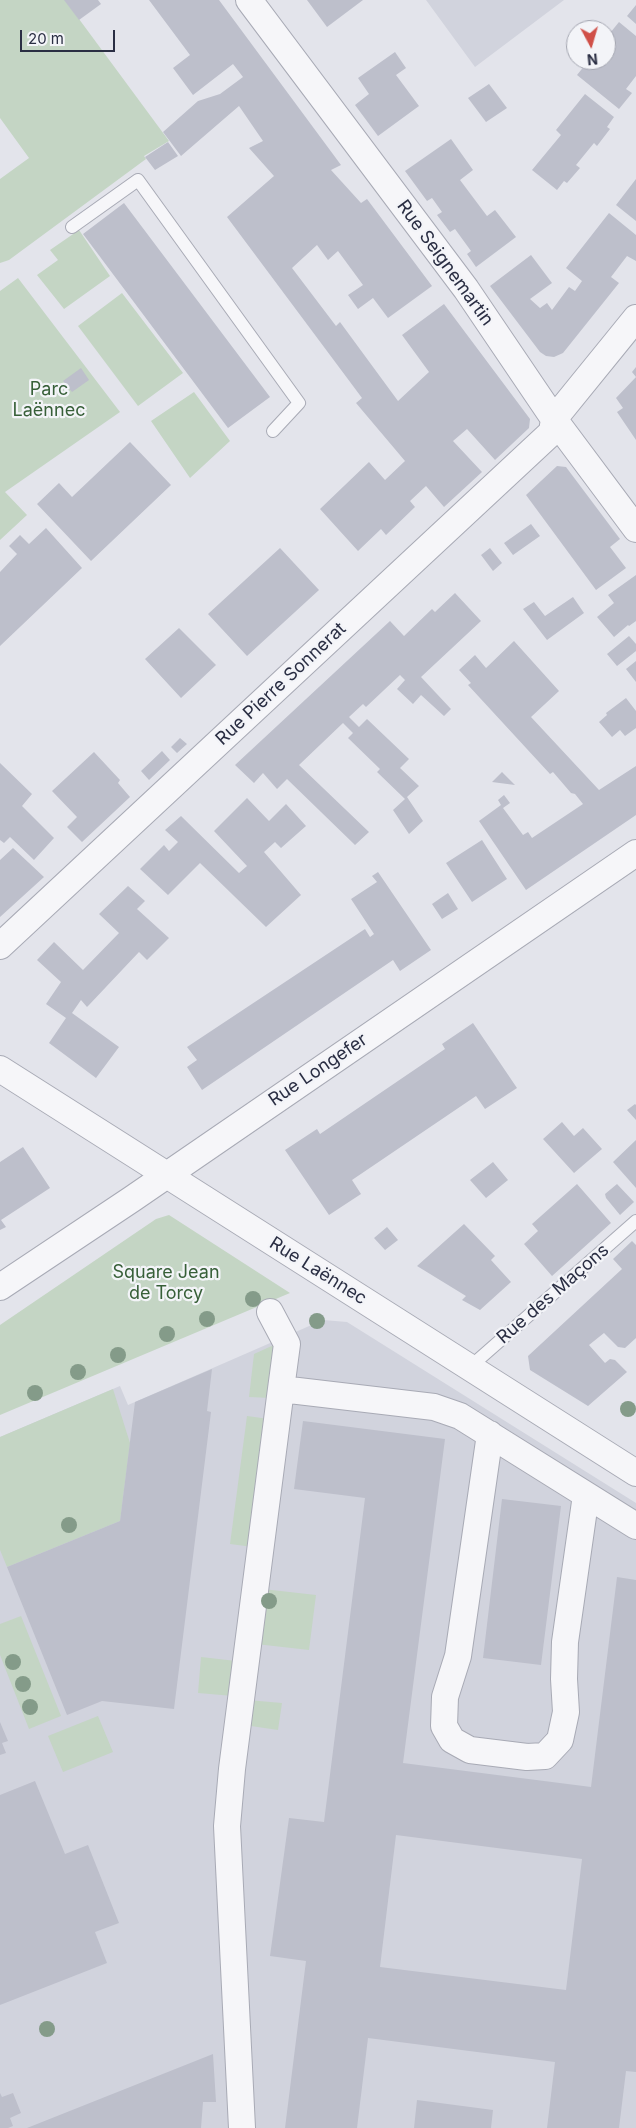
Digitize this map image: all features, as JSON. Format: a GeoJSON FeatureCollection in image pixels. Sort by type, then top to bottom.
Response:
{"type":"FeatureCollection","features":[{"type":"Feature","properties":{"kind":"street","name":"Rue Seignemartin"},"geometry":{"type":"LineString","coordinates":[[249,0],[466,289],[554,419],[636,530]]}},
{"type":"Feature","properties":{"kind":"street","name":"Rue Pierre Sonnerat"},"geometry":{"type":"LineString","coordinates":[[0,946],[552,432],[554,419],[636,318]]}},
{"type":"Feature","properties":{"kind":"street","name":"Rue Longefer"},"geometry":{"type":"LineString","coordinates":[[0,1287],[636,853]]}},
{"type":"Feature","properties":{"kind":"street","name":"Rue Laënnec"},"geometry":{"type":"LineString","coordinates":[[0,1069],[636,1473]]}},
{"type":"Feature","properties":{"kind":"street"},"geometry":{"type":"LineString","coordinates":[[242,2128],[227,1826],[232,1769],[287,1344],[270,1312]]}},
{"type":"Feature","properties":{"kind":"street"},"geometry":{"type":"LineString","coordinates":[[281,1389],[434,1407],[460,1416],[636,1526]]}},
{"type":"Feature","properties":{"kind":"street"},"geometry":{"type":"LineString","coordinates":[[490,1434],[458,1656],[445,1697],[444,1726],[452,1740],[470,1750],[527,1757],[545,1756],[560,1740],[566,1712],[565,1642],[586,1495]]}},
{"type":"Feature","properties":{"kind":"lane"},"geometry":{"type":"LineString","coordinates":[[72,227],[138,180],[299,403],[273,431]]}},
{"type":"Feature","properties":{"kind":"lane","name":"Rue des Maçons"},"geometry":{"type":"LineString","coordinates":[[470,1368],[636,1221]]}},
{"type":"Feature","properties":{"kind":"shaded area"},"geometry":{"type":"Polygon","coordinates":[[[426,0],[564,0],[475,67],[426,0]]]}},
{"type":"Feature","properties":{"kind":"shaded area"},"geometry":{"type":"Polygon","coordinates":[[[323,1320],[347,1322],[636,1503],[636,2128],[0,2128],[0,1437],[120,1386],[128,1405],[323,1320]]]}},
{"type":"Feature","properties":{"kind":"green space"},"geometry":{"type":"Polygon","coordinates":[[[0,0],[65,0],[169,141],[144,156],[146,159],[9,260],[0,263],[0,179],[29,158],[0,118],[0,0]]]}},
{"type":"Feature","properties":{"kind":"green space"},"geometry":{"type":"Polygon","coordinates":[[[79,230],[110,276],[64,309],[37,275],[58,260],[50,250],[79,230]]]}},
{"type":"Feature","properties":{"kind":"green space","name":"Parc Laënnec"},"geometry":{"type":"Polygon","coordinates":[[[18,278],[120,412],[5,492],[27,515],[0,540],[0,291],[18,278]]]}},
{"type":"Feature","properties":{"kind":"green space"},"geometry":{"type":"Polygon","coordinates":[[[122,293],[183,373],[138,406],[78,326],[122,293]]]}},
{"type":"Feature","properties":{"kind":"green space"},"geometry":{"type":"Polygon","coordinates":[[[194,392],[230,441],[190,478],[151,421],[194,392]]]}},
{"type":"Feature","properties":{"kind":"green space","name":"Square Jean de Torcy"},"geometry":{"type":"Polygon","coordinates":[[[169,1215],[290,1293],[0,1415],[0,1325],[156,1219],[169,1215]]]}},
{"type":"Feature","properties":{"kind":"green space"},"geometry":{"type":"Polygon","coordinates":[[[276,1344],[271,1398],[249,1397],[254,1354],[276,1344]]]}},
{"type":"Feature","properties":{"kind":"green space"},"geometry":{"type":"Polygon","coordinates":[[[113,1389],[130,1443],[120,1521],[7,1567],[0,1550],[0,1437],[113,1389]]]}},
{"type":"Feature","properties":{"kind":"green space"},"geometry":{"type":"Polygon","coordinates":[[[247,1416],[269,1419],[253,1547],[230,1544],[247,1416]]]}},
{"type":"Feature","properties":{"kind":"green space"},"geometry":{"type":"Polygon","coordinates":[[[263,1589],[316,1595],[309,1650],[256,1644],[263,1589]]]}},
{"type":"Feature","properties":{"kind":"green space"},"geometry":{"type":"Polygon","coordinates":[[[21,1616],[61,1716],[29,1729],[0,1655],[0,1624],[21,1616]]]}},
{"type":"Feature","properties":{"kind":"green space"},"geometry":{"type":"Polygon","coordinates":[[[201,1657],[236,1661],[233,1696],[198,1693],[201,1657]]]}},
{"type":"Feature","properties":{"kind":"green space"},"geometry":{"type":"Polygon","coordinates":[[[248,1700],[282,1703],[278,1730],[244,1725],[248,1700]]]}},
{"type":"Feature","properties":{"kind":"green space"},"geometry":{"type":"Polygon","coordinates":[[[98,1716],[113,1752],[63,1772],[48,1736],[98,1716]]]}},
{"type":"Feature","properties":{"kind":"building"},"geometry":{"type":"Polygon","coordinates":[[[64,0],[98,0],[101,4],[79,20],[64,0]]]}},
{"type":"Feature","properties":{"kind":"building"},"geometry":{"type":"Polygon","coordinates":[[[149,0],[219,0],[341,165],[331,170],[361,203],[367,199],[432,286],[388,318],[373,298],[358,309],[348,295],[363,285],[338,251],[328,260],[317,245],[292,268],[336,326],[340,322],[398,401],[429,372],[402,335],[444,304],[530,419],[529,428],[495,460],[467,429],[453,441],[482,472],[444,507],[426,486],[410,501],[415,507],[386,535],[381,529],[358,551],[320,509],[369,462],[385,480],[405,461],[356,403],[362,398],[227,217],[274,176],[249,148],[263,141],[239,106],[181,156],[163,132],[198,101],[220,94],[243,77],[233,64],[193,95],[173,68],[190,55],[149,0]]]}},
{"type":"Feature","properties":{"kind":"building"},"geometry":{"type":"Polygon","coordinates":[[[307,0],[363,0],[327,27],[307,0]]]}},
{"type":"Feature","properties":{"kind":"building"},"geometry":{"type":"Polygon","coordinates":[[[636,5],[636,24],[627,16],[636,5]]]}},
{"type":"Feature","properties":{"kind":"building"},"geometry":{"type":"Polygon","coordinates":[[[619,22],[636,36],[636,76],[626,89],[632,93],[619,109],[577,75],[581,70],[616,70],[616,26],[619,22]]]}},
{"type":"Feature","properties":{"kind":"building"},"geometry":{"type":"Polygon","coordinates":[[[395,52],[406,68],[396,75],[419,106],[378,136],[355,105],[369,94],[358,78],[395,52]]]}},
{"type":"Feature","properties":{"kind":"building"},"geometry":{"type":"Polygon","coordinates":[[[489,84],[507,108],[486,122],[468,98],[489,84]]]}},
{"type":"Feature","properties":{"kind":"building"},"geometry":{"type":"Polygon","coordinates":[[[585,94],[614,117],[607,127],[610,129],[597,146],[594,143],[576,165],[580,168],[567,183],[564,181],[557,190],[532,170],[561,135],[556,130],[585,94]]]}},
{"type":"Feature","properties":{"kind":"building"},"geometry":{"type":"Polygon","coordinates":[[[451,139],[473,170],[460,180],[487,216],[495,210],[516,237],[476,267],[467,254],[471,251],[455,229],[450,232],[437,215],[442,212],[432,198],[427,201],[405,171],[451,139]]]}},
{"type":"Feature","properties":{"kind":"building"},"geometry":{"type":"Polygon","coordinates":[[[168,142],[178,156],[155,170],[145,157],[168,142]]]}},
{"type":"Feature","properties":{"kind":"building"},"geometry":{"type":"Polygon","coordinates":[[[636,179],[636,221],[616,205],[636,179]]]}},
{"type":"Feature","properties":{"kind":"building"},"geometry":{"type":"Polygon","coordinates":[[[124,203],[270,397],[228,428],[83,234],[124,203]]]}},
{"type":"Feature","properties":{"kind":"building"},"geometry":{"type":"Polygon","coordinates":[[[609,213],[636,235],[636,261],[627,256],[611,277],[619,283],[563,353],[554,357],[546,356],[540,352],[490,286],[531,255],[552,283],[530,299],[540,308],[547,303],[552,310],[569,287],[575,291],[582,281],[566,268],[609,213]]]}},
{"type":"Feature","properties":{"kind":"building"},"geometry":{"type":"Polygon","coordinates":[[[636,367],[636,377],[632,372],[636,367]]]}},
{"type":"Feature","properties":{"kind":"building"},"geometry":{"type":"Polygon","coordinates":[[[81,368],[89,380],[72,392],[63,381],[81,368]]]}},
{"type":"Feature","properties":{"kind":"building"},"geometry":{"type":"Polygon","coordinates":[[[636,377],[636,440],[617,412],[623,408],[616,398],[636,377]]]}},
{"type":"Feature","properties":{"kind":"building"},"geometry":{"type":"Polygon","coordinates":[[[130,442],[171,485],[91,561],[37,504],[59,483],[72,497],[130,442]]]}},
{"type":"Feature","properties":{"kind":"building"},"geometry":{"type":"Polygon","coordinates":[[[557,466],[566,467],[620,539],[610,547],[626,568],[596,590],[526,495],[557,466]]]}},
{"type":"Feature","properties":{"kind":"building"},"geometry":{"type":"Polygon","coordinates":[[[531,524],[540,536],[513,555],[504,543],[531,524]]]}},
{"type":"Feature","properties":{"kind":"building"},"geometry":{"type":"Polygon","coordinates":[[[46,528],[82,568],[0,646],[0,572],[17,554],[9,546],[20,535],[29,544],[46,528]]]}},
{"type":"Feature","properties":{"kind":"building"},"geometry":{"type":"Polygon","coordinates":[[[280,548],[319,590],[247,656],[208,614],[280,548]]]}},
{"type":"Feature","properties":{"kind":"building"},"geometry":{"type":"Polygon","coordinates":[[[490,548],[502,563],[493,571],[481,555],[490,548]]]}},
{"type":"Feature","properties":{"kind":"building"},"geometry":{"type":"Polygon","coordinates":[[[636,575],[636,621],[614,637],[597,617],[614,603],[608,595],[636,575]]]}},
{"type":"Feature","properties":{"kind":"building"},"geometry":{"type":"Polygon","coordinates":[[[455,593],[481,621],[421,677],[451,709],[444,716],[421,695],[413,704],[397,689],[405,680],[400,675],[366,707],[363,704],[349,717],[359,727],[367,719],[409,759],[400,768],[419,786],[407,797],[423,821],[409,834],[393,810],[405,799],[377,772],[380,769],[348,738],[353,733],[343,723],[299,765],[369,832],[355,845],[287,779],[277,789],[263,773],[254,783],[235,765],[390,621],[404,636],[432,609],[435,612],[455,593]]]}},
{"type":"Feature","properties":{"kind":"building"},"geometry":{"type":"Polygon","coordinates":[[[573,597],[584,613],[547,640],[523,609],[534,602],[545,616],[573,597]]]}},
{"type":"Feature","properties":{"kind":"building"},"geometry":{"type":"Polygon","coordinates":[[[179,628],[216,665],[181,698],[145,659],[179,628]]]}},
{"type":"Feature","properties":{"kind":"building"},"geometry":{"type":"Polygon","coordinates":[[[629,636],[636,644],[636,651],[617,666],[607,654],[629,636]]]}},
{"type":"Feature","properties":{"kind":"building"},"geometry":{"type":"Polygon","coordinates":[[[514,641],[559,691],[531,717],[599,790],[636,766],[636,815],[526,890],[479,821],[501,805],[498,800],[504,795],[510,803],[503,808],[523,835],[528,832],[532,838],[583,804],[553,772],[550,774],[468,685],[471,683],[459,670],[475,655],[486,668],[514,641]]]}},
{"type":"Feature","properties":{"kind":"building"},"geometry":{"type":"Polygon","coordinates":[[[636,661],[636,682],[626,669],[636,661]]]}},
{"type":"Feature","properties":{"kind":"building"},"geometry":{"type":"Polygon","coordinates":[[[626,698],[636,711],[636,728],[625,736],[620,730],[612,737],[599,722],[607,715],[606,713],[626,698]]]}},
{"type":"Feature","properties":{"kind":"building"},"geometry":{"type":"Polygon","coordinates":[[[180,738],[187,744],[177,753],[171,747],[180,738]]]}},
{"type":"Feature","properties":{"kind":"building"},"geometry":{"type":"Polygon","coordinates":[[[162,751],[170,760],[149,780],[141,771],[162,751]]]}},
{"type":"Feature","properties":{"kind":"building"},"geometry":{"type":"Polygon","coordinates":[[[94,752],[120,780],[118,783],[130,797],[82,842],[67,827],[77,817],[52,791],[94,752]]]}},
{"type":"Feature","properties":{"kind":"building"},"geometry":{"type":"Polygon","coordinates":[[[0,763],[32,794],[22,806],[54,838],[34,860],[10,837],[4,843],[0,840],[0,763]]]}},
{"type":"Feature","properties":{"kind":"building"},"geometry":{"type":"Polygon","coordinates":[[[502,772],[515,785],[492,782],[502,772]]]}},
{"type":"Feature","properties":{"kind":"building"},"geometry":{"type":"Polygon","coordinates":[[[247,798],[269,821],[286,804],[306,826],[281,848],[275,842],[264,852],[301,895],[266,927],[200,863],[168,895],[140,869],[164,845],[169,851],[178,842],[165,830],[181,816],[239,873],[247,866],[214,831],[247,798]]]}},
{"type":"Feature","properties":{"kind":"building"},"geometry":{"type":"Polygon","coordinates":[[[482,840],[507,879],[472,902],[446,863],[482,840]]]}},
{"type":"Feature","properties":{"kind":"building"},"geometry":{"type":"Polygon","coordinates":[[[13,848],[44,877],[0,917],[0,860],[13,848]]]}},
{"type":"Feature","properties":{"kind":"building"},"geometry":{"type":"Polygon","coordinates":[[[378,872],[431,950],[400,971],[393,960],[202,1090],[187,1067],[197,1060],[187,1047],[365,929],[370,937],[374,934],[351,899],[377,882],[372,876],[378,872]]]}},
{"type":"Feature","properties":{"kind":"building"},"geometry":{"type":"Polygon","coordinates":[[[128,886],[145,901],[137,909],[169,938],[147,960],[139,952],[87,1007],[81,1000],[72,1013],[119,1047],[96,1078],[49,1043],[66,1018],[46,1004],[61,982],[37,960],[54,942],[83,970],[119,933],[99,914],[128,886]]]}},
{"type":"Feature","properties":{"kind":"building"},"geometry":{"type":"Polygon","coordinates":[[[448,893],[458,909],[442,919],[432,904],[448,893]]]}},
{"type":"Feature","properties":{"kind":"building"},"geometry":{"type":"Polygon","coordinates":[[[473,1023],[517,1088],[485,1109],[476,1096],[352,1180],[361,1194],[329,1215],[285,1150],[317,1129],[320,1134],[445,1049],[442,1044],[473,1023]]]}},
{"type":"Feature","properties":{"kind":"building"},"geometry":{"type":"Polygon","coordinates":[[[636,1105],[636,1120],[627,1110],[636,1105]]]}},
{"type":"Feature","properties":{"kind":"building"},"geometry":{"type":"Polygon","coordinates":[[[562,1122],[574,1136],[583,1128],[602,1149],[574,1173],[543,1139],[562,1122]]]}},
{"type":"Feature","properties":{"kind":"building"},"geometry":{"type":"Polygon","coordinates":[[[636,1140],[636,1188],[613,1162],[636,1140]]]}},
{"type":"Feature","properties":{"kind":"building"},"geometry":{"type":"Polygon","coordinates":[[[23,1147],[50,1188],[1,1220],[6,1227],[0,1230],[0,1162],[23,1147]]]}},
{"type":"Feature","properties":{"kind":"building"},"geometry":{"type":"Polygon","coordinates":[[[493,1162],[508,1180],[486,1198],[470,1180],[493,1162]]]}},
{"type":"Feature","properties":{"kind":"building"},"geometry":{"type":"Polygon","coordinates":[[[577,1184],[611,1223],[552,1276],[524,1244],[538,1231],[532,1224],[577,1184]]]}},
{"type":"Feature","properties":{"kind":"building"},"geometry":{"type":"Polygon","coordinates":[[[617,1184],[634,1202],[620,1215],[606,1198],[605,1194],[617,1184]]]}},
{"type":"Feature","properties":{"kind":"building"},"geometry":{"type":"Polygon","coordinates":[[[464,1224],[495,1256],[491,1260],[511,1282],[480,1310],[462,1300],[466,1296],[417,1266],[464,1224]]]}},
{"type":"Feature","properties":{"kind":"building"},"geometry":{"type":"Polygon","coordinates":[[[387,1227],[398,1240],[385,1250],[374,1238],[387,1227]]]}},
{"type":"Feature","properties":{"kind":"building"},"geometry":{"type":"Polygon","coordinates":[[[632,1241],[636,1245],[636,1338],[625,1348],[618,1347],[604,1333],[589,1345],[605,1363],[610,1359],[615,1360],[627,1372],[588,1406],[530,1370],[528,1356],[622,1269],[613,1259],[632,1241]]]}},
{"type":"Feature","properties":{"kind":"building"},"geometry":{"type":"Polygon","coordinates":[[[212,1369],[207,1411],[211,1412],[174,1709],[102,1701],[67,1715],[7,1567],[120,1521],[135,1402],[212,1369]]]}},
{"type":"Feature","properties":{"kind":"building"},"geometry":{"type":"Polygon","coordinates":[[[303,1421],[445,1439],[403,1763],[591,1787],[617,1577],[636,1580],[636,2072],[626,2071],[619,2128],[547,2128],[555,2062],[368,2038],[357,2128],[285,2128],[306,1961],[270,1956],[289,1818],[324,1822],[365,1498],[294,1489],[303,1421]],[[396,1835],[380,1967],[566,1990],[582,1859],[396,1835]]]}},
{"type":"Feature","properties":{"kind":"building"},"geometry":{"type":"Polygon","coordinates":[[[502,1499],[561,1506],[541,1665],[483,1658],[502,1499]]]}},
{"type":"Feature","properties":{"kind":"building"},"geometry":{"type":"Polygon","coordinates":[[[0,1722],[8,1741],[2,1743],[6,1753],[0,1755],[0,1722]]]}},
{"type":"Feature","properties":{"kind":"building"},"geometry":{"type":"Polygon","coordinates":[[[35,1781],[65,1854],[88,1845],[119,1923],[95,1932],[107,1963],[0,2005],[0,1795],[35,1781]]]}},
{"type":"Feature","properties":{"kind":"building"},"geometry":{"type":"Polygon","coordinates":[[[213,2054],[216,2102],[203,2102],[201,2128],[27,2128],[213,2054]]]}},
{"type":"Feature","properties":{"kind":"building"},"geometry":{"type":"Polygon","coordinates":[[[0,2093],[2,2097],[13,2093],[21,2113],[10,2118],[13,2126],[8,2128],[0,2128],[0,2093]]]}},
{"type":"Feature","properties":{"kind":"building"},"geometry":{"type":"Polygon","coordinates":[[[417,2100],[493,2110],[491,2128],[414,2128],[417,2100]]]}}]}
